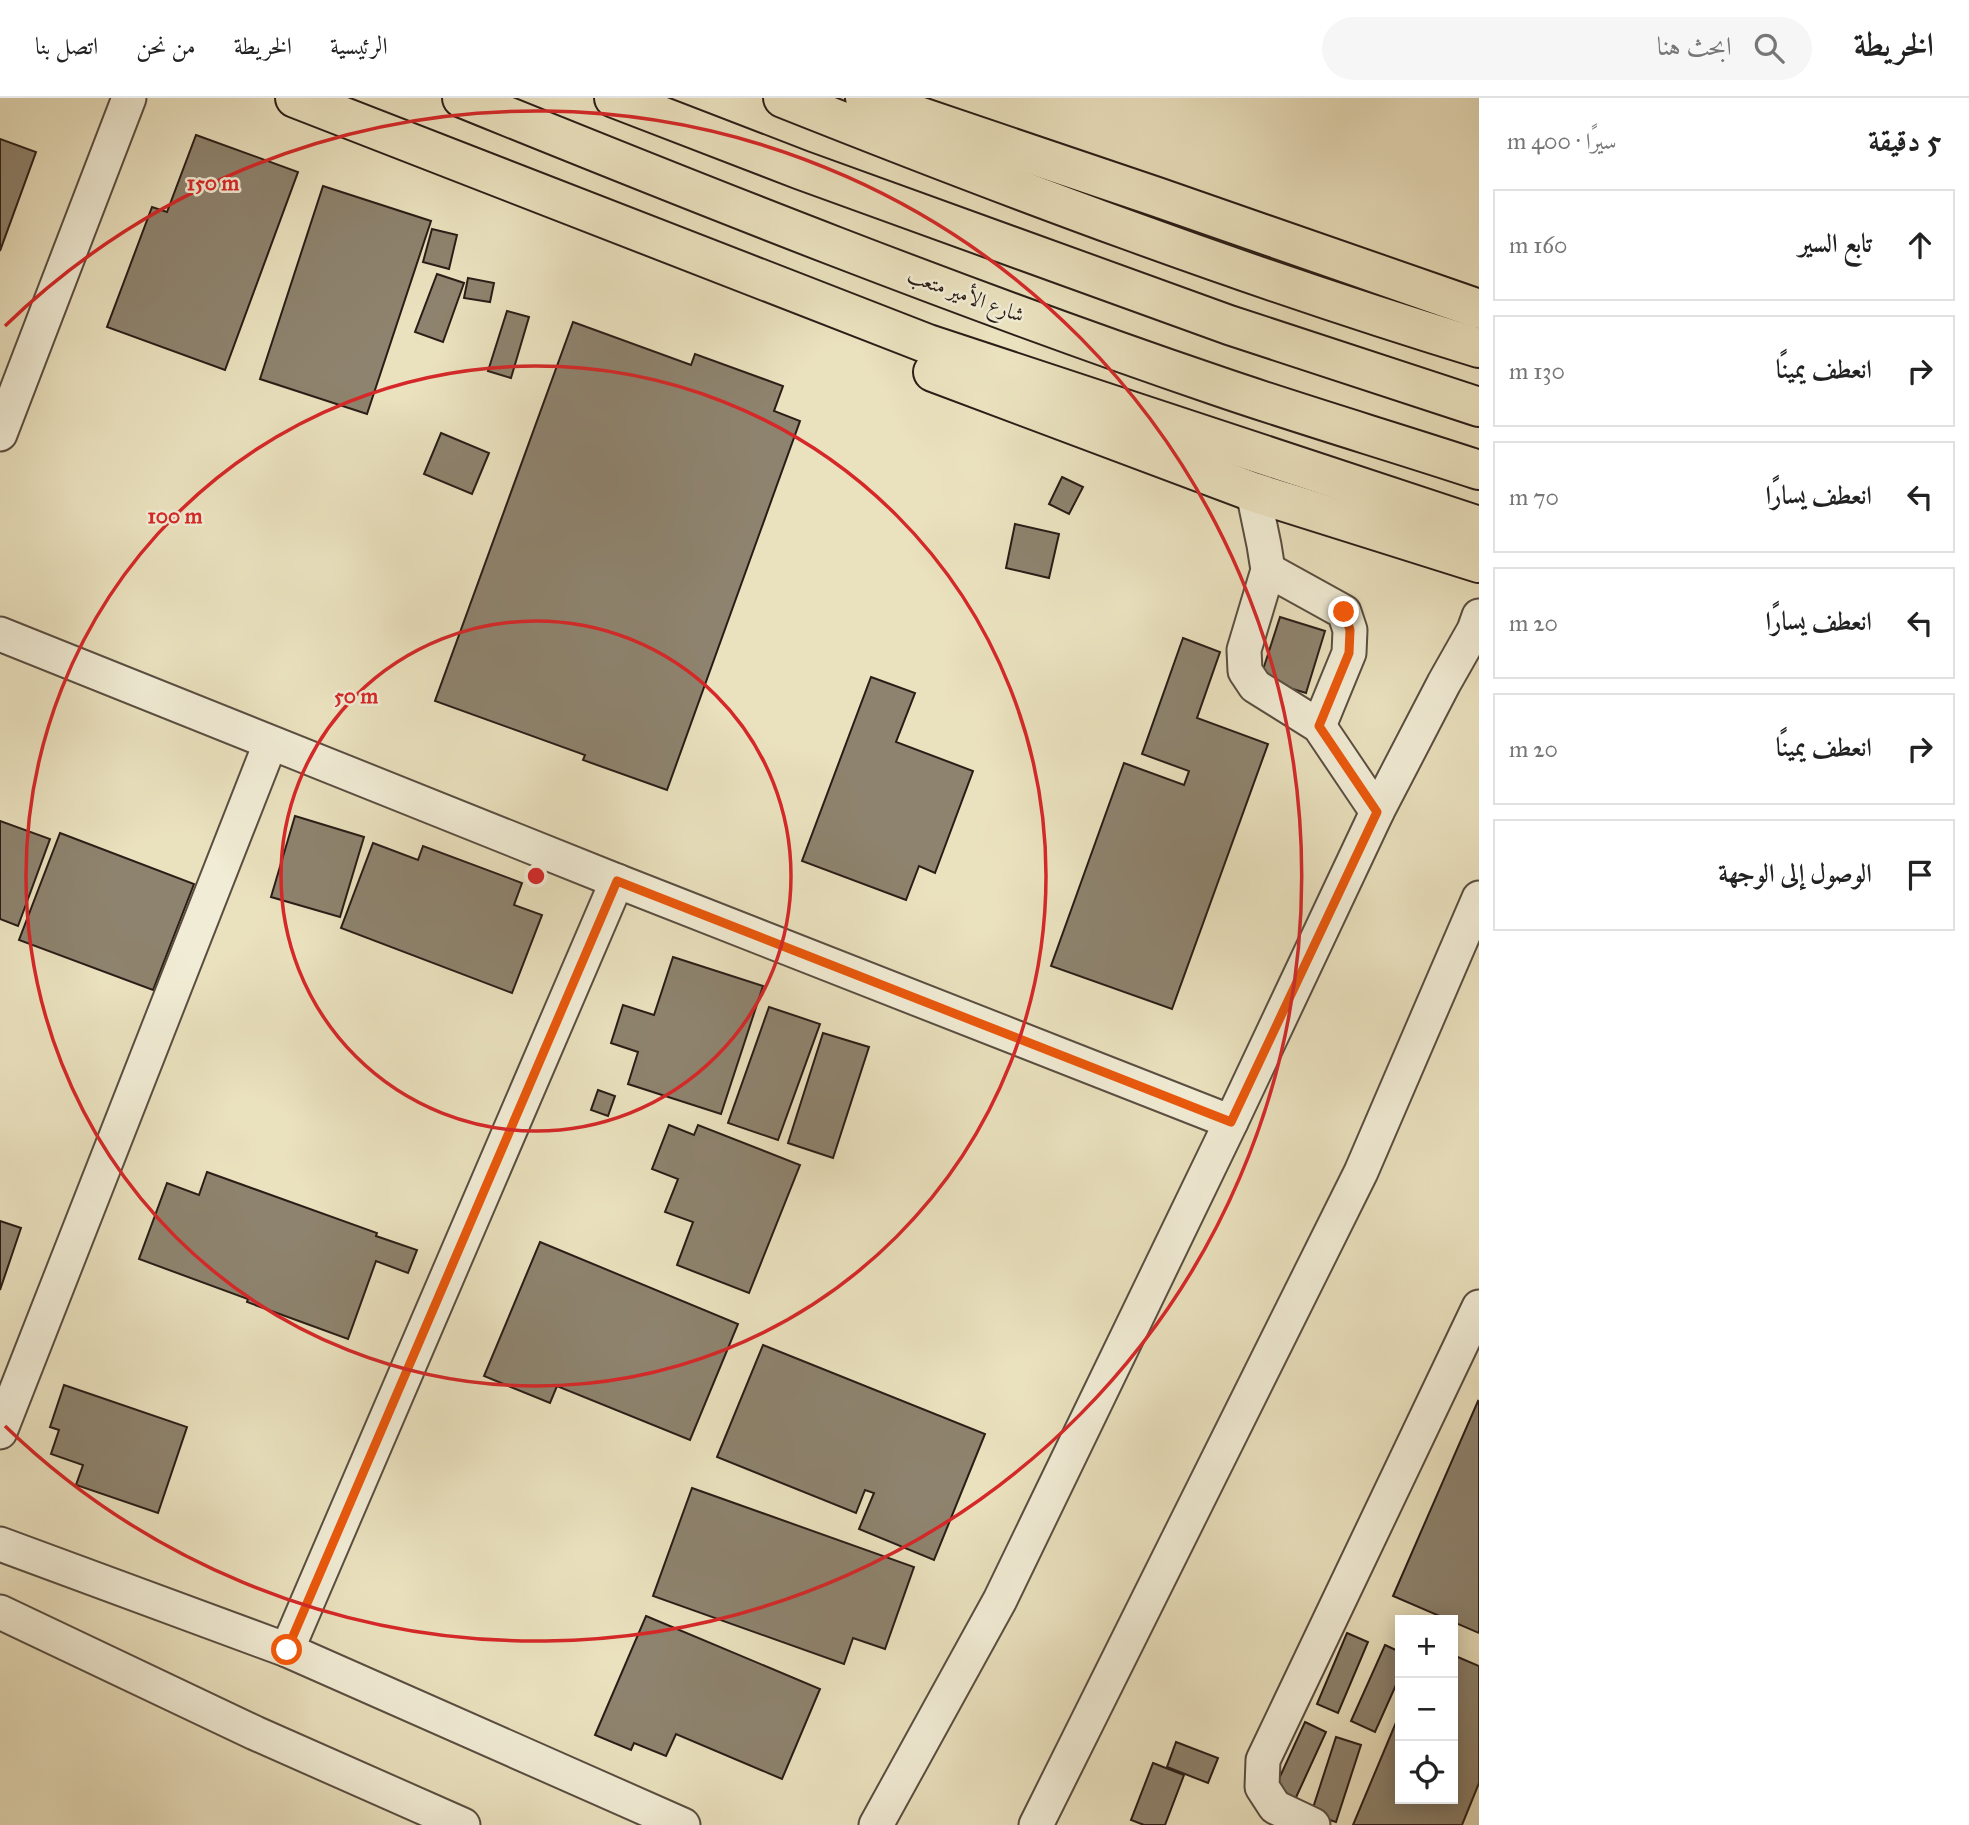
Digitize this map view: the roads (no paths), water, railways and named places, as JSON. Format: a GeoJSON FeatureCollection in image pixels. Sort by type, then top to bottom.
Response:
{"type":"FeatureCollection","features":[{"type":"Feature","properties":{"kind":"main road"},"geometry":{"type":"LineString","coordinates":[[295,98],[1475,557]]}},
{"type":"Feature","properties":{"kind":"main road","name":"شارع الأمير متعب"},"geometry":{"type":"LineString","coordinates":[[462,98],[681,187],[950,290],[1215,385],[1479,470]]}},
{"type":"Feature","properties":{"kind":"main road"},"geometry":{"type":"LineString","coordinates":[[614,98],[801,170],[1228,325],[1479,407]]}},
{"type":"Feature","properties":{"kind":"main road"},"geometry":{"type":"LineString","coordinates":[[783,98],[959,168],[1129,231],[1387,320],[1479,348]]}},
{"type":"Feature","properties":{"kind":"main road"},"geometry":{"type":"LineString","coordinates":[[865,98],[1469,303]]}},
{"type":"Feature","properties":{"kind":"main road"},"geometry":{"type":"LineString","coordinates":[[488,173],[789,318],[1253,492],[1475,557]]}},
{"type":"Feature","properties":{"kind":"street"},"geometry":{"type":"LineString","coordinates":[[0,434],[129,98]]}},
{"type":"Feature","properties":{"kind":"street"},"geometry":{"type":"LineString","coordinates":[[1253,492],[1268,570],[1244,650],[1245,671],[1255,686],[1319,726],[1377,812]]}},
{"type":"Feature","properties":{"kind":"street"},"geometry":{"type":"LineString","coordinates":[[1268,570],[1344,612],[1350,630],[1349,653],[1319,726]]}},
{"type":"Feature","properties":{"kind":"street"},"geometry":{"type":"LineString","coordinates":[[876,1825],[1000,1600],[1377,812],[1479,616]]}},
{"type":"Feature","properties":{"kind":"street"},"geometry":{"type":"LineString","coordinates":[[0,634],[270,744],[1231,1122]]}},
{"type":"Feature","properties":{"kind":"street"},"geometry":{"type":"LineString","coordinates":[[1444,683],[1461,666],[1479,655]]}},
{"type":"Feature","properties":{"kind":"street"},"geometry":{"type":"LineString","coordinates":[[0,1432],[270,744]]}},
{"type":"Feature","properties":{"kind":"street"},"geometry":{"type":"LineString","coordinates":[[287,1650],[617,881]]}},
{"type":"Feature","properties":{"kind":"street"},"geometry":{"type":"LineString","coordinates":[[1036,1825],[1361,1172],[1479,898]]}},
{"type":"Feature","properties":{"kind":"street"},"geometry":{"type":"LineString","coordinates":[[1313,1825],[1275,1807],[1262,1787],[1263,1760],[1479,1307]]}},
{"type":"Feature","properties":{"kind":"street"},"geometry":{"type":"LineString","coordinates":[[0,1544],[287,1650],[673,1823]]}},
{"type":"Feature","properties":{"kind":"street"},"geometry":{"type":"LineString","coordinates":[[0,1612],[255,1732],[463,1825]]}}]}
